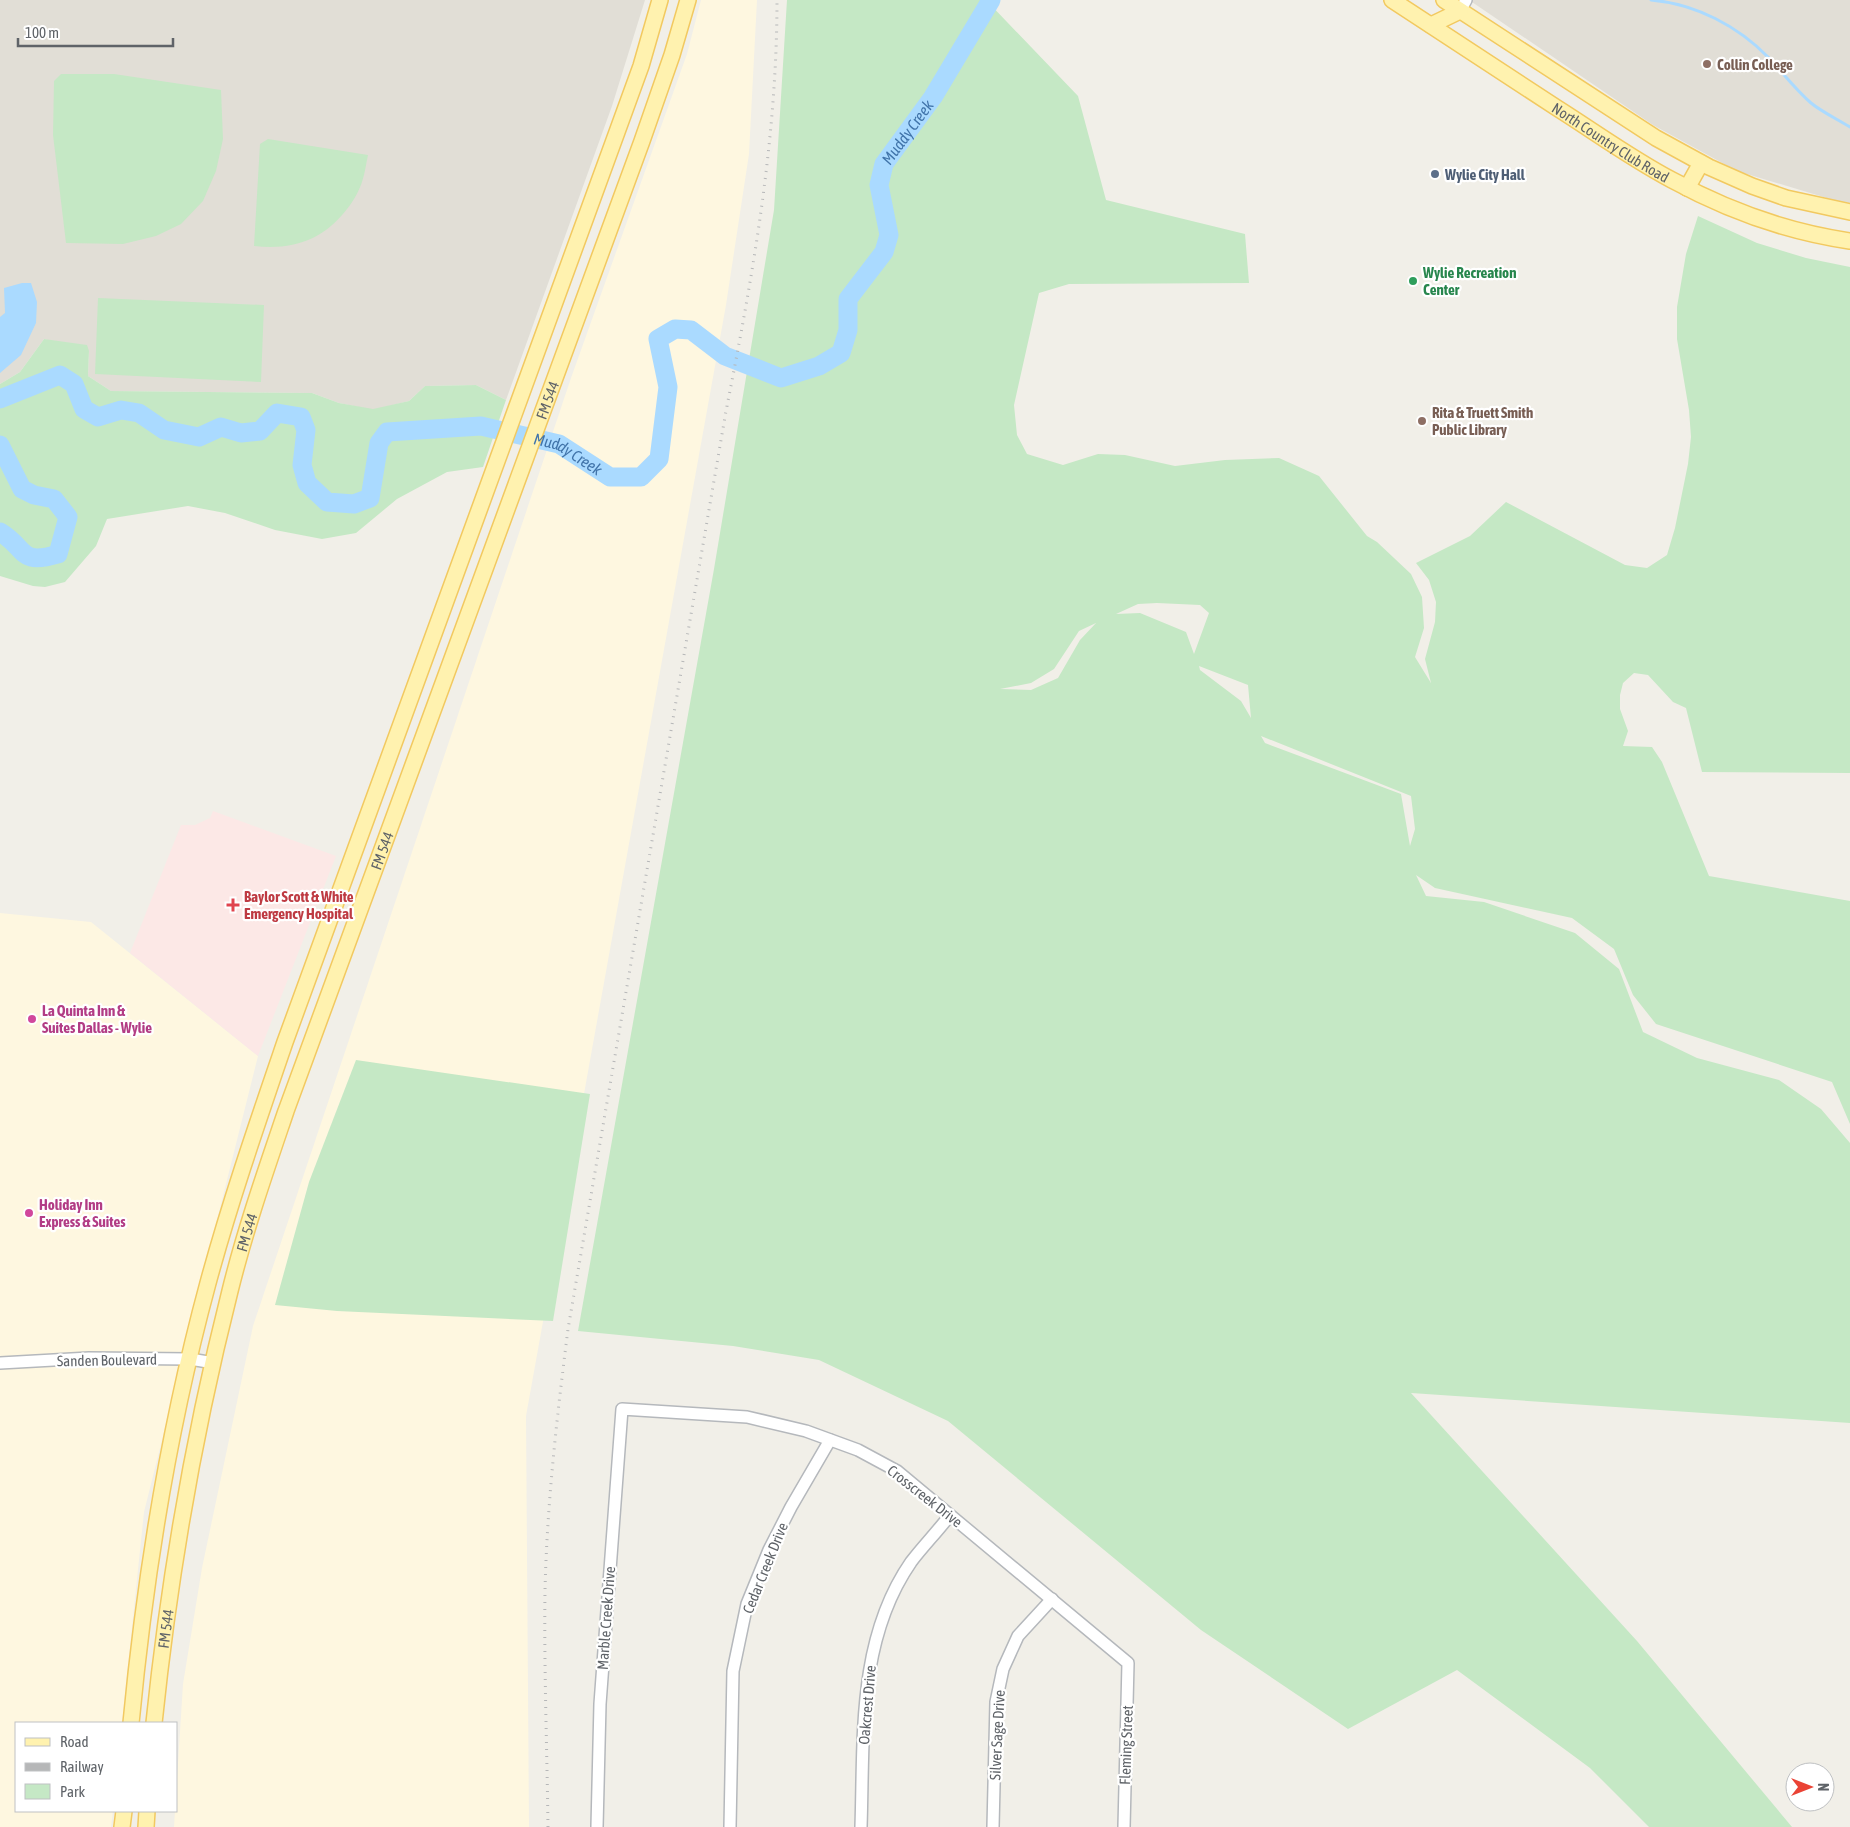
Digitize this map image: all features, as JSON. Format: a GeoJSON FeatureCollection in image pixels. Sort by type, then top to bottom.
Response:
{"type":"FeatureCollection","features":[{"type":"Feature","properties":{"kind":"main road","name":"FM 544"},"geometry":{"type":"LineString","coordinates":[[131,1722],[137,1661],[152,1552],[168,1459],[190,1359],[218,1248],[260,1113],[641,66],[660,0]]}},
{"type":"Feature","properties":{"kind":"main road","name":"FM 544"},"geometry":{"type":"LineString","coordinates":[[154,1722],[175,1555],[198,1430],[230,1291],[247,1230],[283,1120],[378,856],[642,141],[672,55],[688,0]]}},
{"type":"Feature","properties":{"kind":"main road","name":"North Country Club Road"},"geometry":{"type":"LineString","coordinates":[[1392,0],[1629,155],[1687,188],[1711,200],[1766,221],[1797,230],[1850,241]]}},
{"type":"Feature","properties":{"kind":"main road"},"geometry":{"type":"LineString","coordinates":[[1431,25],[1439,0]]}},
{"type":"Feature","properties":{"kind":"main road","name":"North Country Club Road"},"geometry":{"type":"LineString","coordinates":[[1444,0],[1463,5],[1656,138],[1701,163],[1752,186],[1786,198],[1850,212]]}},
{"type":"Feature","properties":{"kind":"main road"},"geometry":{"type":"LineString","coordinates":[[1431,25],[1463,5]]}},
{"type":"Feature","properties":{"kind":"main road"},"geometry":{"type":"LineString","coordinates":[[617,132],[642,141]]}},
{"type":"Feature","properties":{"kind":"main road"},"geometry":{"type":"LineString","coordinates":[[1687,188],[1701,163]]}},
{"type":"Feature","properties":{"kind":"main road"},"geometry":{"type":"LineString","coordinates":[[357,848],[378,856]]}},
{"type":"Feature","properties":{"kind":"main road"},"geometry":{"type":"LineString","coordinates":[[122,1827],[124,1812]]}},
{"type":"Feature","properties":{"kind":"main road"},"geometry":{"type":"LineString","coordinates":[[146,1827],[147,1812]]}},
{"type":"Feature","properties":{"kind":"street","name":"Sanden Boulevard"},"geometry":{"type":"LineString","coordinates":[[0,1363],[89,1358],[190,1359],[214,1363]]}},
{"type":"Feature","properties":{"kind":"street","name":"Crosscreek Drive"},"geometry":{"type":"LineString","coordinates":[[622,1409],[747,1417],[806,1431],[858,1450],[897,1471],[1128,1662]]}},
{"type":"Feature","properties":{"kind":"street","name":"Marble Creek Drive"},"geometry":{"type":"LineString","coordinates":[[597,1827],[600,1704],[622,1409]]}},
{"type":"Feature","properties":{"kind":"street","name":"Cedar Creek Drive"},"geometry":{"type":"LineString","coordinates":[[730,1827],[733,1671],[747,1604],[769,1550],[791,1507],[830,1440]]}},
{"type":"Feature","properties":{"kind":"street","name":"Oakcrest Drive"},"geometry":{"type":"LineString","coordinates":[[861,1827],[864,1717],[868,1672],[876,1635],[891,1599],[911,1563],[950,1515]]}},
{"type":"Feature","properties":{"kind":"street","name":"Silver Sage Drive"},"geometry":{"type":"LineString","coordinates":[[993,1827],[996,1702],[1003,1669],[1018,1636],[1052,1599]]}},
{"type":"Feature","properties":{"kind":"street","name":"Fleming Street"},"geometry":{"type":"LineString","coordinates":[[1124,1827],[1128,1662]]}},
{"type":"Feature","properties":{"kind":"shaded area"},"geometry":{"type":"Polygon","coordinates":[[[0,0],[645,0],[612,106],[506,400],[476,385],[425,386],[409,401],[373,410],[339,403],[312,393],[111,391],[88,376],[89,351],[44,339],[20,372],[0,384],[0,0]]]}},
{"type":"Feature","properties":{"kind":"shaded area"},"geometry":{"type":"Polygon","coordinates":[[[701,0],[757,0],[749,154],[726,305],[526,1416],[529,1827],[174,1827],[175,1812],[178,1812],[178,1763],[183,1684],[202,1568],[253,1326],[571,378],[687,54],[701,0]]]}},
{"type":"Feature","properties":{"kind":"shaded area","name":"Collin College"},"geometry":{"type":"Polygon","coordinates":[[[1469,0],[1850,0],[1850,203],[1840,202],[1737,171],[1653,125],[1469,0]]]}},
{"type":"Feature","properties":{"kind":"shaded area","name":"Baylor Scott & White Emergency Hospital"},"geometry":{"type":"Polygon","coordinates":[[[213,811],[336,856],[258,1056],[130,953],[181,825],[195,825],[210,818],[213,811]]]}},
{"type":"Feature","properties":{"kind":"shaded area"},"geometry":{"type":"Polygon","coordinates":[[[0,913],[91,922],[258,1056],[144,1512],[122,1722],[15,1722],[15,1812],[113,1812],[111,1827],[0,1827],[0,913]]]}},
{"type":"Feature","properties":{"kind":"green space"},"geometry":{"type":"Polygon","coordinates":[[[787,0],[986,0],[1078,96],[1106,200],[1245,234],[1249,283],[1069,284],[1039,293],[1014,405],[1017,435],[1027,454],[1063,465],[1098,454],[1125,455],[1175,466],[1225,460],[1279,458],[1319,476],[1367,536],[1377,542],[1411,574],[1422,597],[1424,628],[1415,657],[1431,683],[1425,659],[1435,622],[1436,602],[1429,580],[1416,563],[1470,536],[1506,502],[1625,565],[1647,568],[1667,555],[1675,528],[1688,464],[1691,437],[1689,410],[1677,339],[1677,307],[1686,254],[1698,216],[1757,243],[1806,258],[1850,267],[1850,773],[1702,772],[1686,708],[1673,702],[1648,675],[1634,673],[1623,683],[1620,695],[1620,709],[1628,731],[1623,746],[1652,747],[1662,762],[1709,876],[1850,901],[1850,1124],[1832,1082],[1656,1024],[1633,995],[1614,949],[1572,918],[1435,888],[1416,875],[1426,896],[1484,902],[1575,933],[1619,969],[1643,1032],[1697,1058],[1779,1080],[1821,1109],[1850,1143],[1850,1423],[1411,1393],[1637,1641],[1792,1827],[1649,1827],[1590,1768],[1457,1670],[1348,1729],[1201,1630],[948,1421],[819,1360],[733,1346],[578,1331],[714,569],[774,210],[787,0]],[[1138,604],[1116,614],[1140,613],[1186,632],[1194,654],[1209,613],[1200,605],[1138,604]],[[1096,623],[1079,631],[1054,669],[1031,683],[1000,689],[1031,690],[1058,678],[1080,640],[1096,623]],[[1199,666],[1200,670],[1241,701],[1251,718],[1248,685],[1199,666]],[[1261,736],[1265,743],[1401,794],[1410,846],[1415,829],[1411,796],[1261,736]]]}},
{"type":"Feature","properties":{"kind":"green space"},"geometry":{"type":"Polygon","coordinates":[[[61,74],[114,74],[221,90],[223,139],[216,171],[203,201],[181,224],[156,236],[123,244],[66,243],[53,135],[54,81],[61,74]]]}},
{"type":"Feature","properties":{"kind":"green space"},"geometry":{"type":"Polygon","coordinates":[[[268,139],[368,155],[361,185],[349,206],[327,229],[306,241],[281,246],[254,246],[260,144],[268,139]]]}},
{"type":"Feature","properties":{"kind":"green space"},"geometry":{"type":"Polygon","coordinates":[[[98,298],[264,305],[261,382],[95,374],[98,298]]]}},
{"type":"Feature","properties":{"kind":"green space"},"geometry":{"type":"Polygon","coordinates":[[[44,339],[87,345],[89,351],[88,376],[111,391],[312,393],[339,403],[373,409],[409,401],[425,386],[476,385],[506,400],[483,467],[447,472],[397,499],[356,533],[322,539],[275,530],[225,513],[188,506],[107,519],[96,546],[65,582],[45,587],[33,586],[0,576],[0,384],[20,372],[44,339]]]}},
{"type":"Feature","properties":{"kind":"green space"},"geometry":{"type":"Polygon","coordinates":[[[356,1060],[590,1094],[553,1321],[337,1311],[275,1305],[309,1182],[356,1060]]]}},
{"type":"Feature","properties":{"kind":"water"},"geometry":{"type":"Polygon","coordinates":[[[22,283],[31,283],[37,302],[36,323],[21,355],[0,373],[0,317],[5,313],[4,288],[22,283]]]}},
{"type":"Feature","properties":{"kind":"waterway","name":"Muddy Creek"},"geometry":{"type":"LineString","coordinates":[[0,399],[60,375],[74,384],[84,409],[98,417],[121,410],[139,413],[164,430],[199,437],[221,427],[241,433],[260,431],[277,413],[301,417],[306,430],[302,465],[307,483],[327,502],[354,504],[370,498],[379,443],[387,432],[481,426],[559,444],[610,477],[641,477],[659,459],[668,387],[658,339],[675,329],[691,330],[725,356],[781,378],[819,366],[841,353],[848,330],[848,299],[884,252],[889,235],[879,185],[884,164],[933,97],[991,0]]}},
{"type":"Feature","properties":{"kind":"waterway"},"geometry":{"type":"LineString","coordinates":[[1651,0],[1684,6],[1715,18],[1730,27],[1757,46],[1811,103],[1850,127]]}},
{"type":"Feature","properties":{"kind":"waterway","name":"Muddy Creek"},"geometry":{"type":"LineString","coordinates":[[0,445],[22,489],[34,495],[54,499],[68,517],[58,554],[45,557],[29,557],[0,532]]}},
{"type":"Feature","properties":{"kind":"railway"},"geometry":{"type":"LineString","coordinates":[[548,1827],[545,1650],[546,1558],[553,1460],[568,1329],[754,258],[762,207],[773,104],[777,0]]}},
{"type":"Feature","properties":{"kind":"place","name":"Collin College"},"geometry":{"type":"Point","coordinates":[1707,64]}},
{"type":"Feature","properties":{"kind":"place","name":"Wylie City Hall"},"geometry":{"type":"Point","coordinates":[1435,174]}},
{"type":"Feature","properties":{"kind":"place","name":"Wylie Recreation Center"},"geometry":{"type":"Point","coordinates":[1413,281]}},
{"type":"Feature","properties":{"kind":"place","name":"Rita & Truett Smith Public Library"},"geometry":{"type":"Point","coordinates":[1422,421]}},
{"type":"Feature","properties":{"kind":"place","name":"Baylor Scott & White Emergency Hospital"},"geometry":{"type":"Point","coordinates":[233,905]}},
{"type":"Feature","properties":{"kind":"place","name":"La Quinta Inn & Suites Dallas - Wylie"},"geometry":{"type":"Point","coordinates":[32,1019]}},
{"type":"Feature","properties":{"kind":"place","name":"Holiday Inn Express & Suites"},"geometry":{"type":"Point","coordinates":[29,1213]}}]}
